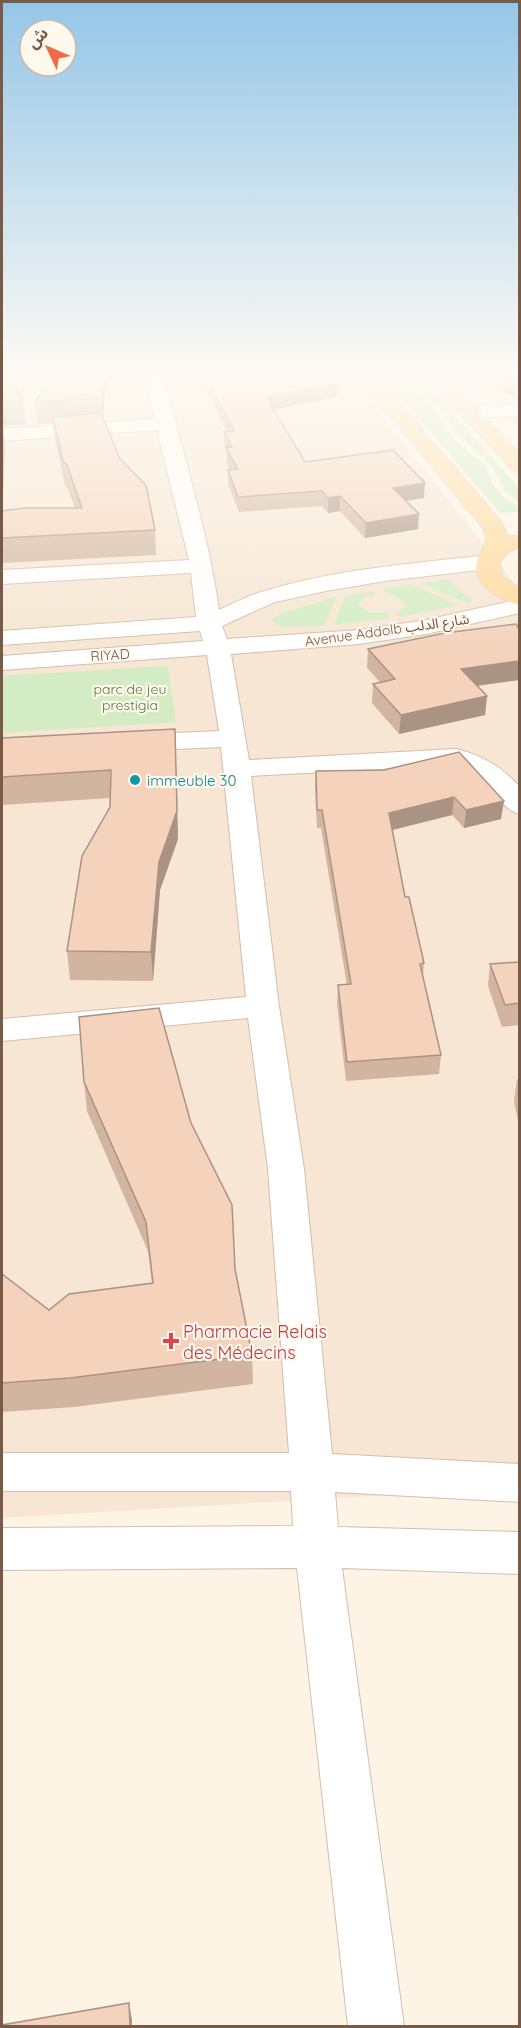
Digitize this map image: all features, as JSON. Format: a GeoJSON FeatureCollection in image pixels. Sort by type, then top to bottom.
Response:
{"type":"FeatureCollection","features":[{"type":"Feature","properties":{"kind":"main road"},"geometry":{"type":"LineString","coordinates":[[442,466],[493,526],[497,534],[487,571],[492,580],[501,589],[519,598]]}},
{"type":"Feature","properties":{"kind":"main road"},"geometry":{"type":"LineString","coordinates":[[492,556],[519,539]]}},
{"type":"Feature","properties":{"kind":"street"},"geometry":{"type":"LineString","coordinates":[[176,466],[202,566],[235,754],[263,1006],[286,1169],[298,1290],[316,1546],[376,2026]]}},
{"type":"Feature","properties":{"kind":"street"},"geometry":{"type":"LineString","coordinates":[[2,638],[213,635],[268,597],[326,584],[492,556]]}},
{"type":"Feature","properties":{"kind":"street"},"geometry":{"type":"LineString","coordinates":[[2,577],[202,566]]}},
{"type":"Feature","properties":{"kind":"street","name":"Avenue Addolb شارع الدلب"},"geometry":{"type":"LineString","coordinates":[[213,635],[359,637],[426,627],[519,606]]}},
{"type":"Feature","properties":{"kind":"street","name":"RIYAD"},"geometry":{"type":"LineString","coordinates":[[2,663],[213,635]]}},
{"type":"Feature","properties":{"kind":"street"},"geometry":{"type":"LineString","coordinates":[[106,745],[235,754],[456,757],[494,774],[519,806]]}},
{"type":"Feature","properties":{"kind":"street"},"geometry":{"type":"LineString","coordinates":[[2,1030],[263,1006]]}},
{"type":"Feature","properties":{"kind":"street"},"geometry":{"type":"LineString","coordinates":[[2,1472],[310,1472],[519,1483]]}},
{"type":"Feature","properties":{"kind":"street"},"geometry":{"type":"LineString","coordinates":[[2,1548],[316,1546],[519,1553]]}},
{"type":"Feature","properties":{"kind":"shaded area"},"geometry":{"type":"Polygon","coordinates":[[[2,466],[421,466],[519,589],[519,1487],[2,1518],[2,466]]]}},
{"type":"Feature","properties":{"kind":"green space"},"geometry":{"type":"Polygon","coordinates":[[[459,466],[485,466],[492,482],[502,496],[519,507],[519,512],[500,513],[459,466]]]}},
{"type":"Feature","properties":{"kind":"green space"},"geometry":{"type":"Polygon","coordinates":[[[491,466],[499,466],[519,488],[519,502],[504,490],[491,466]]]}},
{"type":"Feature","properties":{"kind":"green space"},"geometry":{"type":"Polygon","coordinates":[[[448,579],[472,601],[467,603],[419,583],[448,579]]]}},
{"type":"Feature","properties":{"kind":"green space"},"geometry":{"type":"Polygon","coordinates":[[[410,584],[458,605],[399,617],[397,614],[405,607],[404,602],[381,589],[410,584]]]}},
{"type":"Feature","properties":{"kind":"green space"},"geometry":{"type":"Polygon","coordinates":[[[372,591],[375,595],[367,596],[359,603],[360,607],[370,613],[386,613],[389,618],[334,625],[345,596],[372,591]]]}},
{"type":"Feature","properties":{"kind":"green space"},"geometry":{"type":"Polygon","coordinates":[[[336,597],[324,626],[281,627],[271,620],[281,613],[336,597]]]}},
{"type":"Feature","properties":{"kind":"green space","name":"parc de jeu prestigia"},"geometry":{"type":"Polygon","coordinates":[[[168,666],[176,722],[2,733],[2,676],[168,666]]]}},
{"type":"Feature","properties":{"kind":"building"},"geometry":{"type":"Polygon","coordinates":[[[67,466],[127,466],[146,485],[155,530],[2,538],[2,511],[25,508],[82,508],[67,466]]]}},
{"type":"Feature","properties":{"kind":"building"},"geometry":{"type":"Polygon","coordinates":[[[236,466],[408,466],[425,483],[393,488],[419,514],[366,523],[340,496],[328,498],[322,491],[238,497],[228,470],[238,469],[236,466]]]}},
{"type":"Feature","properties":{"kind":"building"},"geometry":{"type":"Polygon","coordinates":[[[516,624],[519,629],[519,661],[461,669],[487,696],[401,715],[373,684],[395,679],[368,649],[445,633],[516,624]]]}},
{"type":"Feature","properties":{"kind":"building"},"geometry":{"type":"Polygon","coordinates":[[[175,729],[177,811],[159,862],[151,952],[67,951],[82,856],[110,807],[111,770],[2,777],[2,738],[175,729]]]}},
{"type":"Feature","properties":{"kind":"building"},"geometry":{"type":"Polygon","coordinates":[[[459,752],[504,801],[466,810],[454,797],[389,813],[405,897],[409,897],[424,963],[420,964],[441,1055],[347,1062],[338,985],[351,984],[322,810],[317,810],[316,771],[384,770],[459,752]]]}},
{"type":"Feature","properties":{"kind":"building"},"geometry":{"type":"Polygon","coordinates":[[[519,962],[519,1003],[505,1005],[490,964],[519,962]]]}},
{"type":"Feature","properties":{"kind":"building"},"geometry":{"type":"Polygon","coordinates":[[[159,1008],[191,1123],[232,1205],[235,1269],[252,1355],[70,1378],[2,1383],[2,1274],[49,1310],[69,1294],[153,1283],[146,1222],[84,1082],[79,1017],[159,1008]]]}},
{"type":"Feature","properties":{"kind":"building"},"geometry":{"type":"Polygon","coordinates":[[[129,2003],[130,2026],[2,2026],[2,2025],[129,2003]]]}},
{"type":"Feature","properties":{"kind":"place","name":"immeuble 30"},"geometry":{"type":"Point","coordinates":[135,780]}},
{"type":"Feature","properties":{"kind":"place","name":"Pharmacie Relais des Médecins"},"geometry":{"type":"Point","coordinates":[171,1341]}}]}
